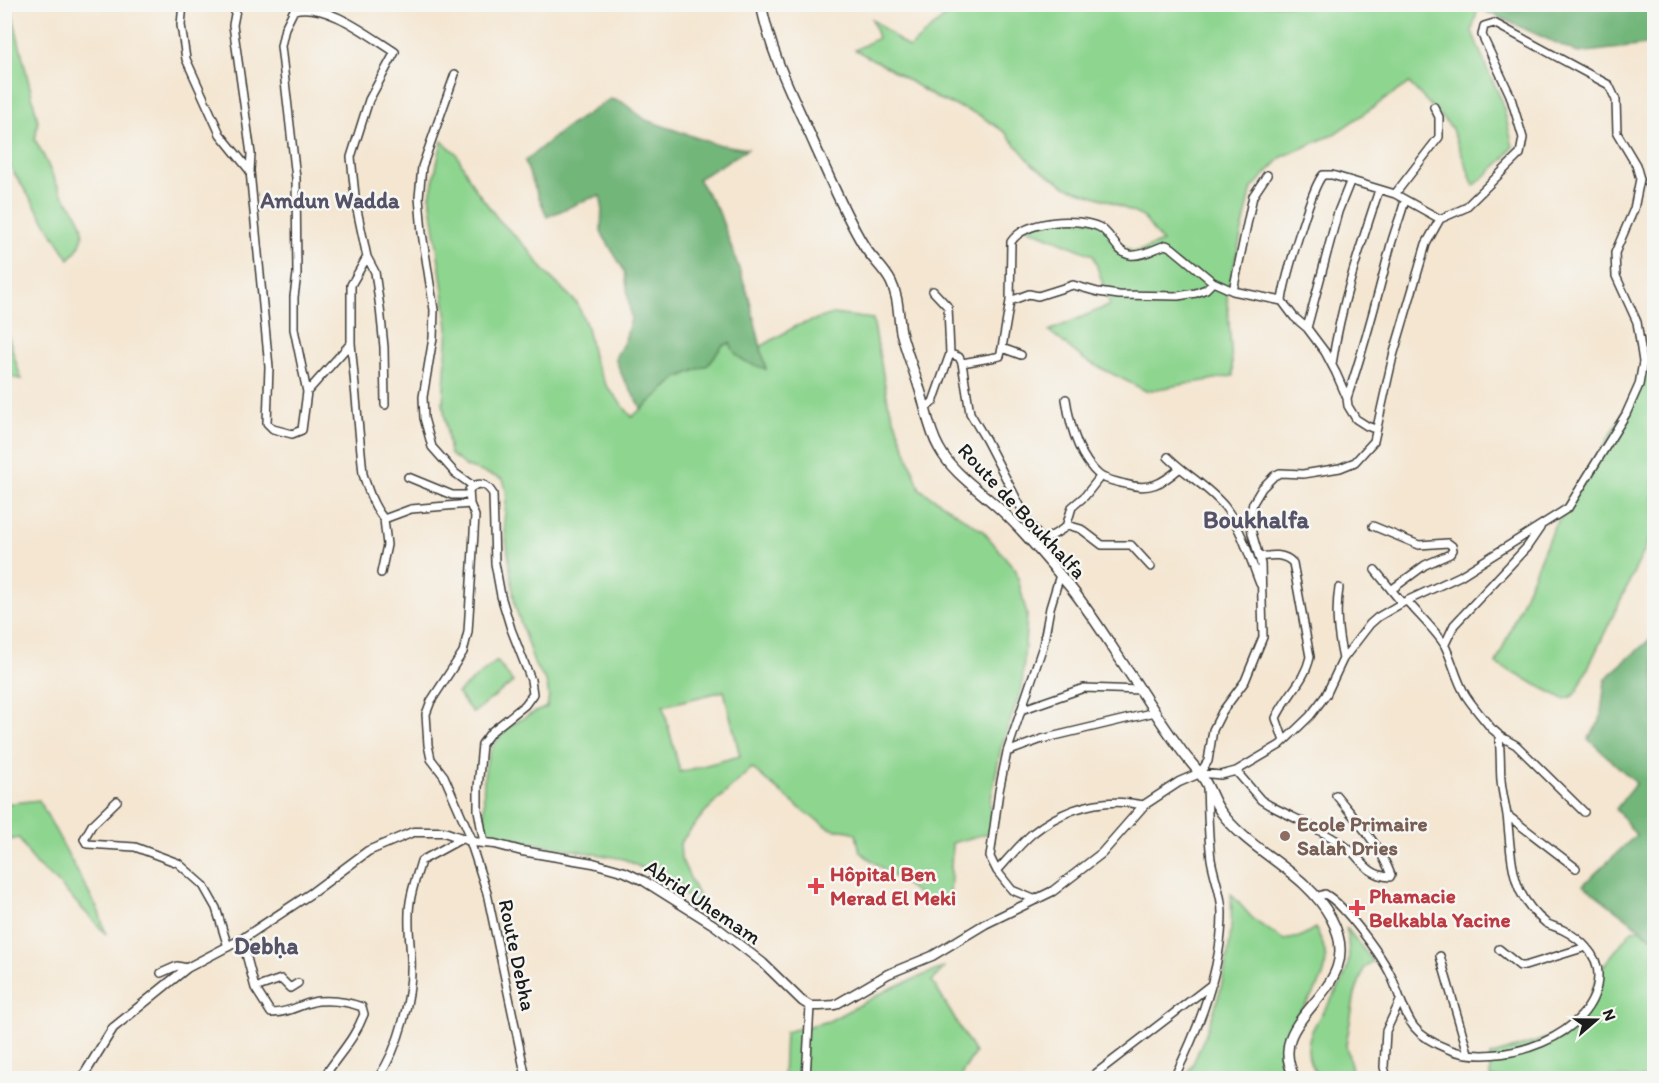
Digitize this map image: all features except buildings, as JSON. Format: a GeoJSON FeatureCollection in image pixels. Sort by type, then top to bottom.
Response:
{"type":"FeatureCollection","features":[{"type":"Feature","properties":{"kind":"main road","name":"Route de Boukhalfa"},"geometry":{"type":"LineString","coordinates":[[761,4],[773,52],[831,181],[864,247],[882,268],[893,286],[905,347],[937,444],[948,462],[1039,544],[1087,609],[1178,746],[1200,773],[1218,808],[1231,823],[1299,880],[1328,912],[1337,931],[1340,966],[1325,991],[1309,1009],[1289,1040],[1288,1064],[1295,1078]]}},
{"type":"Feature","properties":{"kind":"street"},"geometry":{"type":"LineString","coordinates":[[183,4],[181,25],[186,59],[220,134],[250,171]]}},
{"type":"Feature","properties":{"kind":"street"},"geometry":{"type":"LineString","coordinates":[[237,4],[233,25],[251,154],[250,171],[269,367],[267,423],[273,429],[292,434],[302,430],[307,392],[294,329],[297,274],[296,178],[281,46],[285,28],[294,10],[316,9],[336,17],[395,52],[369,100],[351,157],[356,205],[367,257],[375,272],[380,308],[384,347],[385,405]]}},
{"type":"Feature","properties":{"kind":"street"},"geometry":{"type":"LineString","coordinates":[[806,1078],[810,1006],[835,1005],[888,974],[932,956],[985,924],[1053,891],[1102,853],[1144,805],[1173,785],[1200,773],[1208,762],[1213,730],[1245,681],[1263,638],[1259,557],[1250,517],[1253,503],[1262,488],[1274,476],[1286,472],[1316,473],[1340,468],[1355,462],[1374,441],[1392,356],[1420,258],[1440,219],[1465,208],[1520,154],[1524,138],[1510,95],[1482,35],[1484,26],[1494,23],[1609,85],[1616,100],[1617,133],[1636,165],[1640,180],[1634,209],[1615,253],[1616,276],[1637,321],[1642,362],[1639,385],[1626,414],[1568,508],[1460,576],[1389,610],[1370,624],[1343,659],[1326,695],[1303,725],[1284,741],[1236,771],[1212,775],[1200,773]]}},
{"type":"Feature","properties":{"kind":"street"},"geometry":{"type":"LineString","coordinates":[[455,74],[422,167],[419,197],[434,310],[433,338],[423,397],[424,418],[432,447],[455,473],[473,486]]}},
{"type":"Feature","properties":{"kind":"street"},"geometry":{"type":"LineString","coordinates":[[1395,194],[1439,136],[1439,117],[1434,107]]}},
{"type":"Feature","properties":{"kind":"street"},"geometry":{"type":"LineString","coordinates":[[1233,291],[1253,196],[1266,175]]}},
{"type":"Feature","properties":{"kind":"street"},"geometry":{"type":"LineString","coordinates":[[1376,429],[1356,419],[1348,406],[1347,398],[1332,364],[1307,328],[1294,317],[1282,300],[1283,289],[1319,178],[1323,175],[1332,175],[1395,194],[1440,219]]}},
{"type":"Feature","properties":{"kind":"street"},"geometry":{"type":"LineString","coordinates":[[1307,328],[1338,212],[1350,182]]}},
{"type":"Feature","properties":{"kind":"street"},"geometry":{"type":"LineString","coordinates":[[1332,364],[1337,330],[1355,261],[1379,190]]}},
{"type":"Feature","properties":{"kind":"street"},"geometry":{"type":"LineString","coordinates":[[1347,398],[1383,282],[1390,246],[1405,200]]}},
{"type":"Feature","properties":{"kind":"street"},"geometry":{"type":"LineString","coordinates":[[962,363],[1000,356],[1010,301],[1011,242],[1015,236],[1033,226],[1052,222],[1081,222],[1099,227],[1106,231],[1120,250],[1130,255],[1166,245],[1213,282],[1233,291],[1282,300]]}},
{"type":"Feature","properties":{"kind":"street"},"geometry":{"type":"LineString","coordinates":[[367,257],[351,285],[351,343],[363,474],[376,510],[384,519],[387,545],[381,573]]}},
{"type":"Feature","properties":{"kind":"street"},"geometry":{"type":"LineString","coordinates":[[1010,301],[1029,294],[1038,296],[1072,285],[1119,295],[1178,296],[1206,289],[1213,282]]}},
{"type":"Feature","properties":{"kind":"street"},"geometry":{"type":"LineString","coordinates":[[925,408],[933,402],[950,354],[948,307],[933,291]]}},
{"type":"Feature","properties":{"kind":"street"},"geometry":{"type":"LineString","coordinates":[[307,392],[351,343]]}},
{"type":"Feature","properties":{"kind":"street"},"geometry":{"type":"LineString","coordinates":[[1002,348],[1021,354]]}},
{"type":"Feature","properties":{"kind":"street"},"geometry":{"type":"LineString","coordinates":[[950,354],[959,357],[962,363],[970,413],[1039,544],[1067,525],[1072,507],[1085,496],[1100,477]]}},
{"type":"Feature","properties":{"kind":"street"},"geometry":{"type":"LineString","coordinates":[[1065,399],[1075,439],[1100,477],[1141,489],[1163,481],[1180,468]]}},
{"type":"Feature","properties":{"kind":"street"},"geometry":{"type":"LineString","coordinates":[[1168,457],[1226,507],[1242,537],[1262,590]]}},
{"type":"Feature","properties":{"kind":"street"},"geometry":{"type":"LineString","coordinates":[[408,477],[452,495],[468,495],[473,486],[484,484],[494,494],[495,563],[501,596],[531,680],[532,694],[525,705],[491,732],[482,744],[478,810],[484,843]]}},
{"type":"Feature","properties":{"kind":"street","name":"Route Debha"},"geometry":{"type":"LineString","coordinates":[[468,495],[475,516],[468,632],[463,652],[431,701],[426,714],[428,745],[432,759],[444,776],[487,893],[526,1078]]}},
{"type":"Feature","properties":{"kind":"street"},"geometry":{"type":"LineString","coordinates":[[384,519],[411,510],[470,504]]}},
{"type":"Feature","properties":{"kind":"street"},"geometry":{"type":"LineString","coordinates":[[1445,644],[1454,626],[1527,547],[1544,523]]}},
{"type":"Feature","properties":{"kind":"street"},"geometry":{"type":"LineString","coordinates":[[1067,525],[1081,529],[1102,545],[1131,545],[1151,567]]}},
{"type":"Feature","properties":{"kind":"street"},"geometry":{"type":"LineString","coordinates":[[1373,526],[1419,545],[1448,543],[1452,546],[1453,550],[1450,554],[1425,565],[1391,590]]}},
{"type":"Feature","properties":{"kind":"street"},"geometry":{"type":"LineString","coordinates":[[1259,557],[1280,556],[1293,563],[1310,657],[1308,669],[1281,707],[1276,718],[1284,741]]}},
{"type":"Feature","properties":{"kind":"street"},"geometry":{"type":"LineString","coordinates":[[1375,570],[1391,590],[1445,644],[1456,677],[1474,708],[1498,735],[1516,745],[1584,812]]}},
{"type":"Feature","properties":{"kind":"street"},"geometry":{"type":"LineString","coordinates":[[1036,900],[1012,890],[997,871],[990,857],[1007,752],[1043,646],[1050,608],[1060,575]]}},
{"type":"Feature","properties":{"kind":"street"},"geometry":{"type":"LineString","coordinates":[[1339,588],[1336,604],[1338,634],[1343,659]]}},
{"type":"Feature","properties":{"kind":"street"},"geometry":{"type":"LineString","coordinates":[[1021,710],[1084,688],[1141,690]]}},
{"type":"Feature","properties":{"kind":"street"},"geometry":{"type":"LineString","coordinates":[[1007,752],[1042,739],[1155,712]]}},
{"type":"Feature","properties":{"kind":"street"},"geometry":{"type":"LineString","coordinates":[[1316,897],[1324,894],[1333,898],[1360,930],[1392,977],[1407,1019],[1416,1030],[1449,1050],[1490,1056],[1510,1054],[1530,1048],[1557,1035],[1578,1019],[1594,998],[1599,971],[1595,959],[1578,939],[1549,925],[1536,915],[1520,892],[1510,846],[1498,735]]}},
{"type":"Feature","properties":{"kind":"street"},"geometry":{"type":"LineString","coordinates":[[1236,771],[1269,805],[1347,847],[1362,865],[1373,873],[1390,878],[1386,862],[1336,795]]}},
{"type":"Feature","properties":{"kind":"street"},"geometry":{"type":"LineString","coordinates":[[1174,1078],[1212,984],[1222,915],[1221,896],[1211,860],[1207,784]]}},
{"type":"Feature","properties":{"kind":"street"},"geometry":{"type":"LineString","coordinates":[[117,801],[92,825],[84,839],[87,844],[135,847],[178,863],[203,885],[216,908],[228,947]]}},
{"type":"Feature","properties":{"kind":"street"},"geometry":{"type":"LineString","coordinates":[[997,871],[1031,834],[1060,814],[1122,801],[1144,805]]}},
{"type":"Feature","properties":{"kind":"street"},"geometry":{"type":"LineString","coordinates":[[1507,816],[1576,868]]}},
{"type":"Feature","properties":{"kind":"street","name":"Abrid Uhemam"},"geometry":{"type":"LineString","coordinates":[[82,1078],[113,1028],[187,968],[242,939],[313,892],[368,851],[413,832],[444,832],[469,840],[593,863],[625,872],[644,881],[714,925],[763,963],[810,1006]]}},
{"type":"Feature","properties":{"kind":"street"},"geometry":{"type":"LineString","coordinates":[[378,1078],[389,1063],[405,1007],[411,976],[409,903],[421,861],[469,840]]}},
{"type":"Feature","properties":{"kind":"street"},"geometry":{"type":"LineString","coordinates":[[242,939],[255,988],[271,1013],[285,1013],[317,1001],[350,1003],[362,1007],[364,1014],[360,1024],[350,1043],[326,1074],[327,1078]]}},
{"type":"Feature","properties":{"kind":"street"},"geometry":{"type":"LineString","coordinates":[[1499,949],[1520,966],[1526,966],[1586,947]]}},
{"type":"Feature","properties":{"kind":"street"},"geometry":{"type":"LineString","coordinates":[[1440,957],[1468,1053]]}},
{"type":"Feature","properties":{"kind":"street"},"geometry":{"type":"LineString","coordinates":[[161,973],[177,966],[187,968]]}},
{"type":"Feature","properties":{"kind":"street"},"geometry":{"type":"LineString","coordinates":[[255,988],[280,979],[290,988],[298,982]]}},
{"type":"Feature","properties":{"kind":"street"},"geometry":{"type":"LineString","coordinates":[[1090,1078],[1212,984]]}},
{"type":"Feature","properties":{"kind":"street"},"geometry":{"type":"LineString","coordinates":[[1387,1078],[1383,1066],[1386,1031],[1400,1001]]}},
{"type":"Feature","properties":{"kind":"green space"},"geometry":{"type":"Polygon","coordinates":[[[10,4],[38,121],[35,140],[60,190],[82,225],[81,243],[69,259],[5,159],[4,5],[10,4]]]}},
{"type":"Feature","properties":{"kind":"green space"},"geometry":{"type":"Polygon","coordinates":[[[958,5],[1472,5],[1478,8],[1472,31],[1502,101],[1513,147],[1504,159],[1474,186],[1451,127],[1409,83],[1334,134],[1282,157],[1252,188],[1227,296],[1233,376],[1146,391],[1085,360],[1049,331],[1110,305],[1093,255],[1022,226],[1047,217],[1098,221],[1108,227],[1121,245],[1133,252],[1162,242],[1143,217],[1109,201],[1067,187],[1033,165],[1005,132],[979,115],[936,98],[889,68],[855,50],[878,38],[872,19],[909,48],[958,5]]]}},
{"type":"Feature","properties":{"kind":"green space"},"geometry":{"type":"Polygon","coordinates":[[[1472,5],[1654,5],[1654,44],[1578,53],[1472,5]]]}},
{"type":"Feature","properties":{"kind":"green space"},"geometry":{"type":"Polygon","coordinates":[[[610,99],[622,102],[646,120],[715,144],[748,149],[698,179],[719,212],[749,297],[766,369],[740,358],[730,343],[722,346],[708,365],[677,378],[642,409],[623,378],[615,358],[625,340],[631,319],[625,272],[601,232],[600,196],[547,217],[525,161],[564,129],[610,99]]]}},
{"type":"Feature","properties":{"kind":"green space"},"geometry":{"type":"Polygon","coordinates":[[[442,141],[456,153],[474,187],[498,219],[528,249],[546,273],[577,303],[587,327],[594,361],[606,385],[632,417],[677,378],[708,365],[722,346],[730,343],[765,369],[760,347],[796,326],[833,314],[873,319],[888,402],[920,489],[983,531],[1016,570],[1027,615],[1022,687],[1001,748],[990,804],[993,832],[952,843],[950,899],[935,906],[860,852],[856,834],[830,828],[819,822],[752,768],[705,812],[680,843],[681,858],[704,909],[658,876],[624,859],[493,836],[485,827],[485,768],[490,753],[497,740],[509,728],[525,717],[547,707],[549,696],[546,681],[535,666],[515,606],[504,522],[507,494],[503,479],[467,467],[450,454],[443,403],[448,327],[430,196],[442,141]],[[724,691],[663,706],[680,772],[740,756],[724,691]]]}},
{"type":"Feature","properties":{"kind":"green space"},"geometry":{"type":"Polygon","coordinates":[[[5,325],[21,379],[5,376],[5,325]]]}},
{"type":"Feature","properties":{"kind":"green space"},"geometry":{"type":"Polygon","coordinates":[[[1654,352],[1654,530],[1576,693],[1564,699],[1496,664],[1553,528],[1568,508],[1639,385],[1654,352]]]}},
{"type":"Feature","properties":{"kind":"green space"},"geometry":{"type":"Polygon","coordinates":[[[1654,636],[1654,939],[1583,885],[1636,835],[1616,809],[1636,783],[1588,739],[1600,721],[1605,681],[1654,636]]]}},
{"type":"Feature","properties":{"kind":"green space"},"geometry":{"type":"Polygon","coordinates":[[[497,661],[513,682],[473,713],[457,693],[497,661]]]}},
{"type":"Feature","properties":{"kind":"green space"},"geometry":{"type":"Polygon","coordinates":[[[39,800],[99,912],[106,934],[56,881],[35,864],[19,838],[5,841],[5,804],[39,800]]]}},
{"type":"Feature","properties":{"kind":"green space"},"geometry":{"type":"Polygon","coordinates":[[[1231,894],[1254,920],[1284,940],[1300,937],[1315,928],[1324,948],[1325,966],[1321,981],[1292,1023],[1285,1038],[1282,1059],[1288,1078],[1186,1078],[1214,1012],[1226,966],[1230,942],[1231,894]]]}},
{"type":"Feature","properties":{"kind":"green space"},"geometry":{"type":"Polygon","coordinates":[[[1346,927],[1373,962],[1364,968],[1355,994],[1346,1045],[1353,1075],[1356,1078],[1319,1078],[1310,1062],[1308,1048],[1317,1021],[1343,980],[1348,965],[1346,927]]]}},
{"type":"Feature","properties":{"kind":"green space"},"geometry":{"type":"Polygon","coordinates":[[[1640,929],[1654,939],[1654,1078],[1490,1078],[1490,1056],[1557,1035],[1587,1009],[1599,971],[1632,930],[1640,929]]]}},
{"type":"Feature","properties":{"kind":"green space"},"geometry":{"type":"Polygon","coordinates":[[[945,967],[932,981],[975,1053],[961,1078],[783,1078],[785,1032],[829,1021],[891,988],[945,967]]]}},
{"type":"Feature","properties":{"kind":"place","name":"Ecole Primaire Salah Dries"},"geometry":{"type":"Point","coordinates":[1285,836]}},
{"type":"Feature","properties":{"kind":"place","name":"Hôpital Ben Merad El Meki"},"geometry":{"type":"Point","coordinates":[816,886]}},
{"type":"Feature","properties":{"kind":"place","name":"Phamacie Belkabla Yacine"},"geometry":{"type":"Point","coordinates":[1357,908]}},
{"type":"Feature","properties":{"kind":"district","name":"Amdun Wadda"},"geometry":{"type":"Point","coordinates":[330,200]}},
{"type":"Feature","properties":{"kind":"district","name":"Boukhalfa"},"geometry":{"type":"Point","coordinates":[1256,520]}},
{"type":"Feature","properties":{"kind":"district","name":"Debḥa"},"geometry":{"type":"Point","coordinates":[266,946]}}]}
